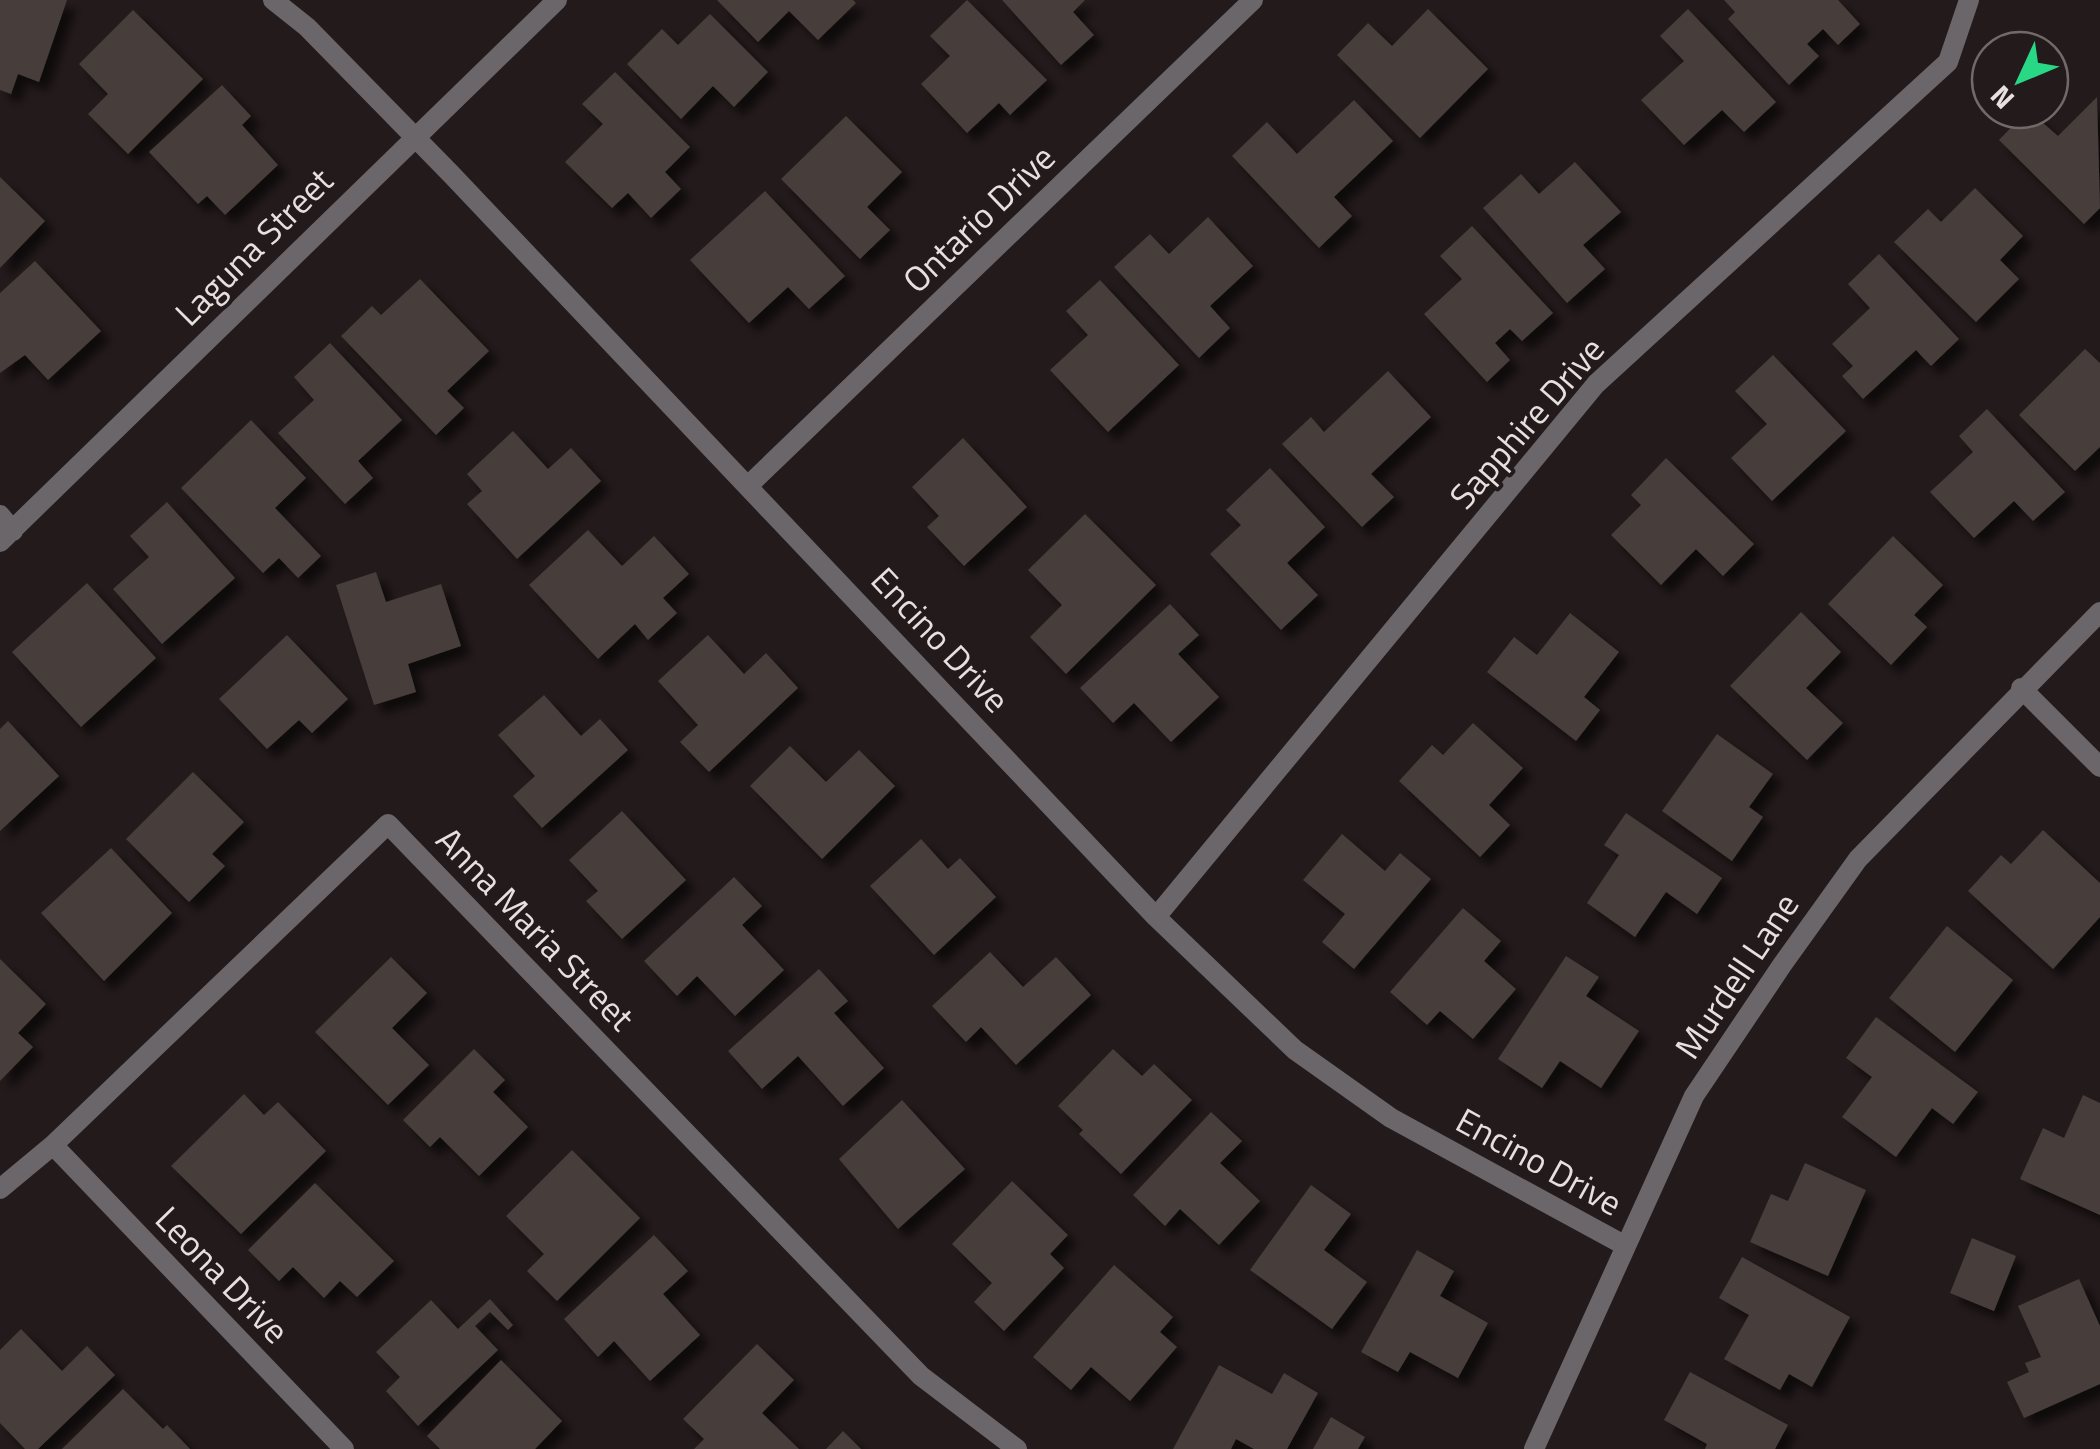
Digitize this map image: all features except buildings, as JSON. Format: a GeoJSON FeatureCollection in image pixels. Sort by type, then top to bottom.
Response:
{"type":"FeatureCollection","features":[{"type":"Feature","properties":{"kind":"street","name":"Encino Drive"},"geometry":{"type":"LineString","coordinates":[[273,0],[306,26],[413,135],[1156,917],[1295,1050],[1391,1118],[1624,1245]]}},
{"type":"Feature","properties":{"kind":"street","name":"Laguna Street"},"geometry":{"type":"LineString","coordinates":[[4,529],[557,0]]}},
{"type":"Feature","properties":{"kind":"street","name":"Ontario Drive"},"geometry":{"type":"LineString","coordinates":[[749,485],[1253,0]]}},
{"type":"Feature","properties":{"kind":"street","name":"Sapphire Drive"},"geometry":{"type":"LineString","coordinates":[[1156,917],[1596,384],[1948,62],[1968,0]]}},
{"type":"Feature","properties":{"kind":"street","name":"Murdell Lane"},"geometry":{"type":"LineString","coordinates":[[1534,1449],[1694,1096],[1782,965],[1858,859],[2021,688],[2100,612]]}},
{"type":"Feature","properties":{"kind":"street"},"geometry":{"type":"LineString","coordinates":[[2021,688],[2100,767]]}},
{"type":"Feature","properties":{"kind":"street","name":"Anna Maria Street"},"geometry":{"type":"LineString","coordinates":[[0,1189],[53,1145],[388,824],[921,1376],[1017,1449]]}},
{"type":"Feature","properties":{"kind":"street","name":"Leona Drive"},"geometry":{"type":"LineString","coordinates":[[53,1145],[344,1449]]}}]}
